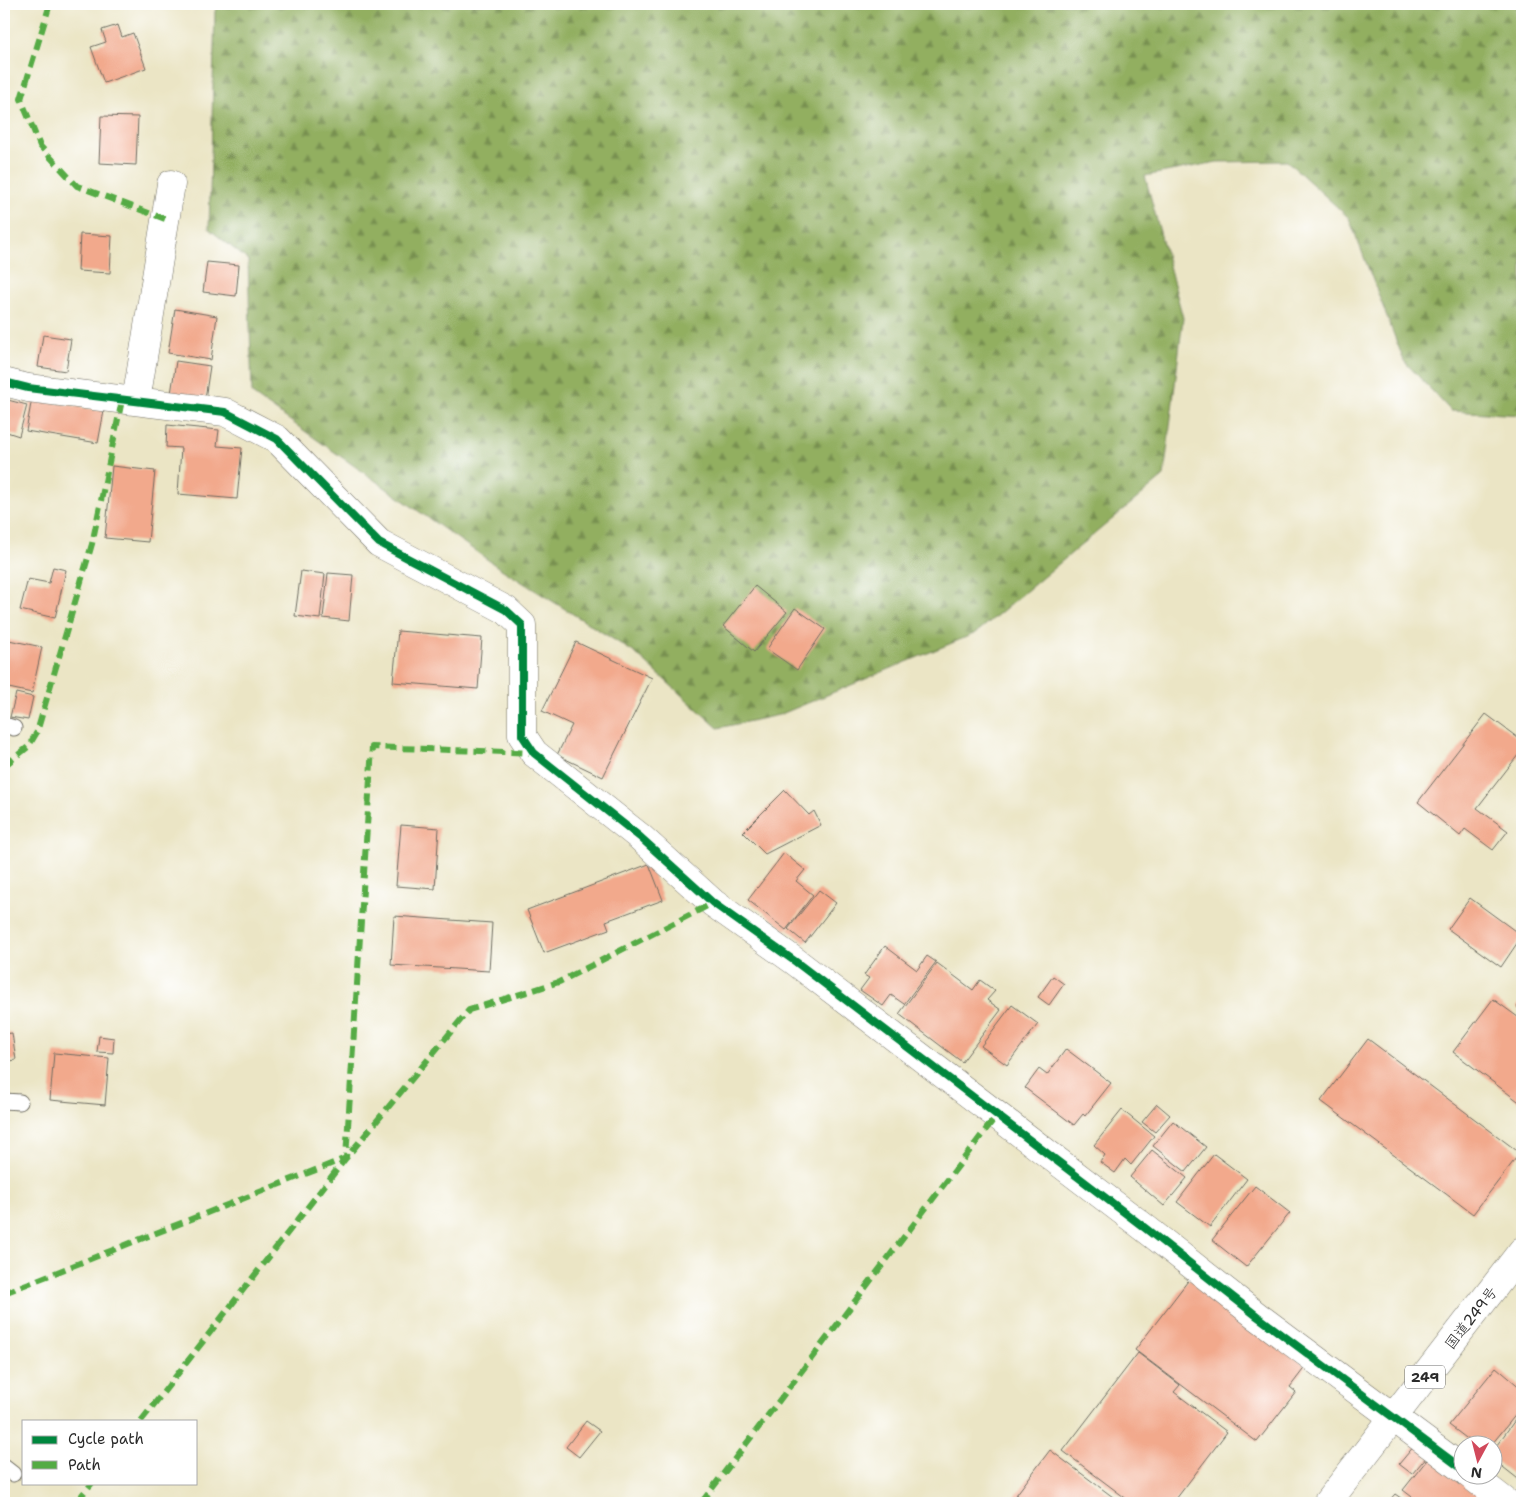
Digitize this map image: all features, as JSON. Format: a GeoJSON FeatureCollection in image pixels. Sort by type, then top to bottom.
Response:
{"type":"FeatureCollection","features":[{"type":"Feature","properties":{"kind":"main road"},"geometry":{"type":"LineString","coordinates":[[136,401],[171,184]]}},
{"type":"Feature","properties":{"kind":"main road"},"geometry":{"type":"LineString","coordinates":[[4,382],[28,388],[225,412],[277,439],[379,543],[506,610],[522,626],[522,735],[534,753],[640,837],[713,903],[796,962],[1145,1228],[1257,1316],[1454,1462]]}},
{"type":"Feature","properties":{"kind":"main road","name":"国道249号"},"geometry":{"type":"LineString","coordinates":[[1327,1503],[1522,1251]]}},
{"type":"Feature","properties":{"kind":"main road"},"geometry":{"type":"LineString","coordinates":[[1483,1484],[1507,1503]]}},
{"type":"Feature","properties":{"kind":"lane"},"geometry":{"type":"LineString","coordinates":[[4,1101],[20,1102]]}},
{"type":"Feature","properties":{"kind":"green space"},"geometry":{"type":"Polygon","coordinates":[[[220,4],[1522,4],[1522,415],[1451,411],[1404,361],[1349,218],[1287,161],[1217,162],[1145,176],[1183,318],[1164,476],[976,633],[779,715],[718,728],[635,653],[498,567],[252,394],[248,260],[209,229],[215,11],[220,4]]]}},
{"type":"Feature","properties":{"kind":"building"},"geometry":{"type":"Polygon","coordinates":[[[118,25],[122,37],[133,33],[146,68],[104,83],[91,47],[106,42],[102,30],[118,25]]]}},
{"type":"Feature","properties":{"kind":"building"},"geometry":{"type":"Polygon","coordinates":[[[101,116],[138,117],[136,165],[99,163],[101,116]]]}},
{"type":"Feature","properties":{"kind":"building"},"geometry":{"type":"Polygon","coordinates":[[[80,234],[112,236],[110,273],[78,271],[80,234]]]}},
{"type":"Feature","properties":{"kind":"building"},"geometry":{"type":"Polygon","coordinates":[[[207,262],[239,265],[236,296],[203,292],[207,262]]]}},
{"type":"Feature","properties":{"kind":"building"},"geometry":{"type":"Polygon","coordinates":[[[175,309],[217,316],[211,360],[168,353],[175,309]]]}},
{"type":"Feature","properties":{"kind":"building"},"geometry":{"type":"Polygon","coordinates":[[[43,335],[71,339],[66,371],[38,367],[43,335]]]}},
{"type":"Feature","properties":{"kind":"building"},"geometry":{"type":"Polygon","coordinates":[[[176,361],[210,366],[205,399],[171,394],[176,361]]]}},
{"type":"Feature","properties":{"kind":"building"},"geometry":{"type":"Polygon","coordinates":[[[32,398],[104,411],[98,443],[26,431],[32,398]]]}},
{"type":"Feature","properties":{"kind":"building"},"geometry":{"type":"Polygon","coordinates":[[[4,399],[27,405],[19,436],[4,431],[4,399]]]}},
{"type":"Feature","properties":{"kind":"building"},"geometry":{"type":"Polygon","coordinates":[[[167,425],[219,430],[217,446],[242,448],[237,499],[178,494],[181,448],[166,447],[167,425]]]}},
{"type":"Feature","properties":{"kind":"building"},"geometry":{"type":"Polygon","coordinates":[[[112,466],[155,471],[148,542],[105,538],[112,466]]]}},
{"type":"Feature","properties":{"kind":"building"},"geometry":{"type":"Polygon","coordinates":[[[53,567],[66,570],[55,618],[20,610],[28,579],[49,583],[53,567]]]}},
{"type":"Feature","properties":{"kind":"building"},"geometry":{"type":"Polygon","coordinates":[[[301,571],[325,574],[320,619],[295,616],[301,571]]]}},
{"type":"Feature","properties":{"kind":"building"},"geometry":{"type":"Polygon","coordinates":[[[328,573],[353,575],[349,621],[323,618],[328,573]]]}},
{"type":"Feature","properties":{"kind":"building"},"geometry":{"type":"Polygon","coordinates":[[[755,586],[787,612],[754,652],[723,626],[755,586]]]}},
{"type":"Feature","properties":{"kind":"building"},"geometry":{"type":"Polygon","coordinates":[[[795,608],[825,629],[797,670],[767,649],[795,608]]]}},
{"type":"Feature","properties":{"kind":"building"},"geometry":{"type":"Polygon","coordinates":[[[398,631],[482,638],[478,689],[393,682],[398,631]]]}},
{"type":"Feature","properties":{"kind":"building"},"geometry":{"type":"Polygon","coordinates":[[[4,639],[42,647],[32,693],[4,687],[4,639]]]}},
{"type":"Feature","properties":{"kind":"building"},"geometry":{"type":"Polygon","coordinates":[[[576,642],[652,678],[603,777],[557,755],[572,725],[542,711],[576,642]]]}},
{"type":"Feature","properties":{"kind":"building"},"geometry":{"type":"Polygon","coordinates":[[[16,693],[33,697],[28,720],[10,717],[16,693]]]}},
{"type":"Feature","properties":{"kind":"building"},"geometry":{"type":"Polygon","coordinates":[[[1486,714],[1522,741],[1522,750],[1477,808],[1508,831],[1493,850],[1465,829],[1460,836],[1418,802],[1486,714]]]}},
{"type":"Feature","properties":{"kind":"building"},"geometry":{"type":"Polygon","coordinates":[[[785,790],[809,815],[814,811],[821,825],[765,854],[743,832],[785,790]]]}},
{"type":"Feature","properties":{"kind":"building"},"geometry":{"type":"Polygon","coordinates":[[[401,825],[439,828],[435,889],[396,886],[401,825]]]}},
{"type":"Feature","properties":{"kind":"building"},"geometry":{"type":"Polygon","coordinates":[[[784,853],[805,870],[796,881],[813,895],[786,930],[748,900],[784,853]]]}},
{"type":"Feature","properties":{"kind":"building"},"geometry":{"type":"Polygon","coordinates":[[[649,864],[663,900],[606,921],[609,929],[544,953],[527,910],[649,864]]]}},
{"type":"Feature","properties":{"kind":"building"},"geometry":{"type":"Polygon","coordinates":[[[819,890],[836,903],[805,943],[788,929],[819,890]]]}},
{"type":"Feature","properties":{"kind":"building"},"geometry":{"type":"Polygon","coordinates":[[[1470,898],[1522,936],[1501,967],[1448,929],[1470,898]]]}},
{"type":"Feature","properties":{"kind":"building"},"geometry":{"type":"Polygon","coordinates":[[[394,916],[492,923],[489,971],[391,965],[394,916]]]}},
{"type":"Feature","properties":{"kind":"building"},"geometry":{"type":"Polygon","coordinates":[[[885,946],[917,970],[927,956],[936,962],[904,1004],[891,995],[883,1006],[860,990],[869,978],[864,975],[885,946]]]}},
{"type":"Feature","properties":{"kind":"building"},"geometry":{"type":"Polygon","coordinates":[[[937,963],[973,990],[980,980],[995,991],[987,1000],[1001,1010],[962,1062],[899,1014],[937,963]]]}},
{"type":"Feature","properties":{"kind":"building"},"geometry":{"type":"Polygon","coordinates":[[[1053,976],[1064,984],[1049,1005],[1038,997],[1053,976]]]}},
{"type":"Feature","properties":{"kind":"building"},"geometry":{"type":"Polygon","coordinates":[[[1493,999],[1522,1020],[1522,1104],[1453,1052],[1493,999]]]}},
{"type":"Feature","properties":{"kind":"building"},"geometry":{"type":"Polygon","coordinates":[[[1522,1001],[1522,1012],[1517,1007],[1522,1001]]]}},
{"type":"Feature","properties":{"kind":"building"},"geometry":{"type":"Polygon","coordinates":[[[1012,1005],[1038,1024],[1007,1065],[981,1046],[1012,1005]]]}},
{"type":"Feature","properties":{"kind":"building"},"geometry":{"type":"Polygon","coordinates":[[[12,1033],[16,1060],[4,1062],[4,1034],[12,1033]]]}},
{"type":"Feature","properties":{"kind":"building"},"geometry":{"type":"Polygon","coordinates":[[[99,1036],[114,1038],[113,1053],[97,1052],[99,1036]]]}},
{"type":"Feature","properties":{"kind":"building"},"geometry":{"type":"Polygon","coordinates":[[[1368,1039],[1520,1153],[1473,1214],[1321,1101],[1368,1039]]]}},
{"type":"Feature","properties":{"kind":"building"},"geometry":{"type":"Polygon","coordinates":[[[1066,1049],[1111,1083],[1085,1116],[1083,1114],[1074,1125],[1025,1088],[1039,1069],[1047,1075],[1066,1049]]]}},
{"type":"Feature","properties":{"kind":"building"},"geometry":{"type":"Polygon","coordinates":[[[54,1053],[109,1058],[105,1105],[50,1100],[54,1053]]]}},
{"type":"Feature","properties":{"kind":"building"},"geometry":{"type":"Polygon","coordinates":[[[4,1067],[7,1067],[5,1093],[4,1093],[4,1067]]]}},
{"type":"Feature","properties":{"kind":"building"},"geometry":{"type":"Polygon","coordinates":[[[1157,1104],[1170,1115],[1155,1132],[1142,1122],[1157,1104]]]}},
{"type":"Feature","properties":{"kind":"building"},"geometry":{"type":"Polygon","coordinates":[[[1122,1110],[1154,1136],[1131,1165],[1125,1159],[1115,1173],[1100,1162],[1105,1155],[1094,1145],[1122,1110]]]}},
{"type":"Feature","properties":{"kind":"building"},"geometry":{"type":"Polygon","coordinates":[[[1173,1121],[1206,1147],[1186,1172],[1153,1146],[1173,1121]]]}},
{"type":"Feature","properties":{"kind":"building"},"geometry":{"type":"Polygon","coordinates":[[[1152,1150],[1187,1178],[1164,1206],[1130,1177],[1152,1150]]]}},
{"type":"Feature","properties":{"kind":"building"},"geometry":{"type":"Polygon","coordinates":[[[1214,1154],[1247,1179],[1210,1227],[1177,1202],[1214,1154]]]}},
{"type":"Feature","properties":{"kind":"building"},"geometry":{"type":"Polygon","coordinates":[[[1255,1186],[1290,1213],[1246,1267],[1212,1240],[1255,1186]]]}},
{"type":"Feature","properties":{"kind":"building"},"geometry":{"type":"Polygon","coordinates":[[[1191,1277],[1306,1366],[1290,1387],[1296,1392],[1257,1442],[1135,1350],[1191,1277]]]}},
{"type":"Feature","properties":{"kind":"building"},"geometry":{"type":"Polygon","coordinates":[[[1138,1353],[1180,1385],[1174,1392],[1227,1432],[1173,1503],[1132,1503],[1063,1451],[1138,1353]]]}},
{"type":"Feature","properties":{"kind":"building"},"geometry":{"type":"Polygon","coordinates":[[[1496,1367],[1522,1389],[1522,1407],[1500,1434],[1461,1434],[1449,1425],[1496,1367]]]}},
{"type":"Feature","properties":{"kind":"building"},"geometry":{"type":"Polygon","coordinates":[[[1518,1416],[1522,1419],[1522,1482],[1504,1468],[1504,1435],[1518,1416]]]}},
{"type":"Feature","properties":{"kind":"building"},"geometry":{"type":"Polygon","coordinates":[[[586,1421],[600,1431],[579,1457],[566,1447],[586,1421]]]}},
{"type":"Feature","properties":{"kind":"building"},"geometry":{"type":"Polygon","coordinates":[[[1415,1445],[1428,1455],[1412,1474],[1399,1464],[1415,1445]]]}},
{"type":"Feature","properties":{"kind":"building"},"geometry":{"type":"Polygon","coordinates":[[[1050,1450],[1121,1503],[1010,1503],[1050,1450]]]}},
{"type":"Feature","properties":{"kind":"building"},"geometry":{"type":"Polygon","coordinates":[[[1430,1456],[1454,1474],[1454,1484],[1466,1484],[1491,1503],[1420,1503],[1403,1490],[1430,1456]]]}},
{"type":"Feature","properties":{"kind":"building"},"geometry":{"type":"Polygon","coordinates":[[[1395,1494],[1408,1503],[1387,1503],[1395,1494]]]}},
{"type":"Feature","properties":{"kind":"marked path"},"geometry":{"type":"LineString","coordinates":[[50,4],[21,99],[40,146],[77,186],[165,219]]}},
{"type":"Feature","properties":{"kind":"marked path"},"geometry":{"type":"LineString","coordinates":[[4,766],[28,747],[37,732],[92,544],[122,400]]}},
{"type":"Feature","properties":{"kind":"marked path"},"geometry":{"type":"LineString","coordinates":[[4,1293],[346,1158],[372,747],[534,753]]}},
{"type":"Feature","properties":{"kind":"marked path"},"geometry":{"type":"LineString","coordinates":[[142,1420],[346,1158],[469,1010],[559,982],[713,903]]}},
{"type":"Feature","properties":{"kind":"marked path"},"geometry":{"type":"LineString","coordinates":[[701,1503],[997,1115]]}},
{"type":"Feature","properties":{"kind":"marked path"},"geometry":{"type":"LineString","coordinates":[[81,1503],[82,1495],[91,1484]]}},
{"type":"Feature","properties":{"kind":"cycle path"},"geometry":{"type":"LineString","coordinates":[[4,382],[28,388],[225,412],[277,439],[379,543],[506,610],[522,625],[522,735],[534,753],[640,837],[713,903],[796,962],[1145,1228],[1257,1316],[1454,1463]]}}]}
